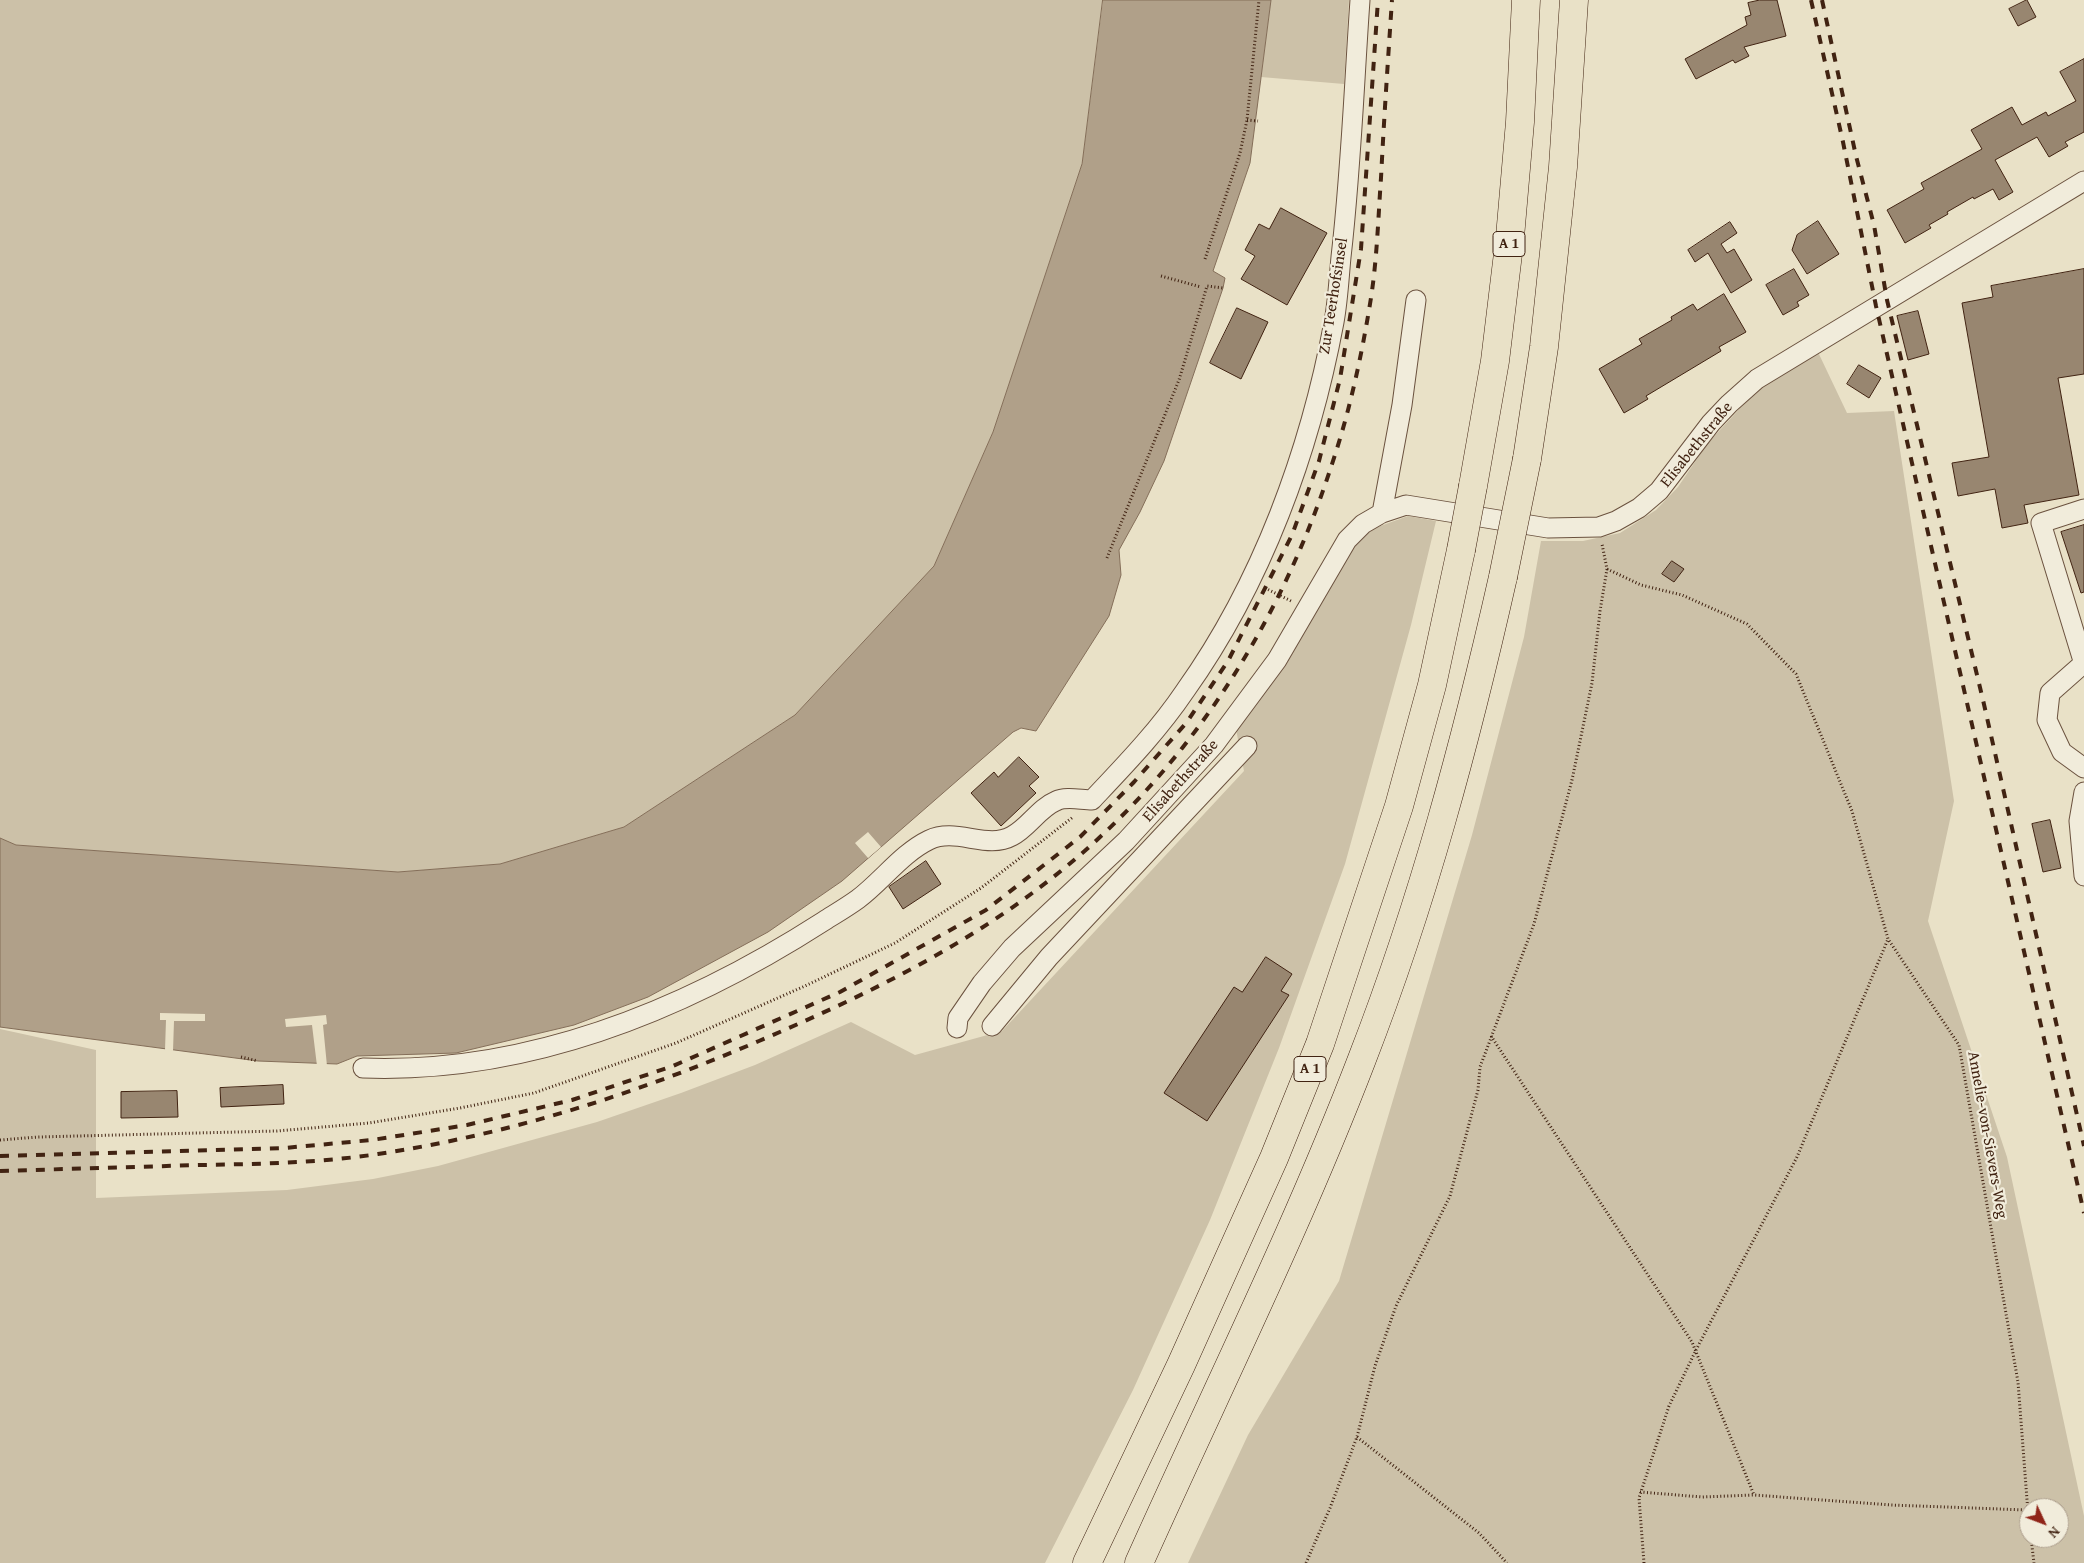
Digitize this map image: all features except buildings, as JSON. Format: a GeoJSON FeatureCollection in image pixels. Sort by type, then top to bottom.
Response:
{"type":"FeatureCollection","features":[{"type":"Feature","properties":{"kind":"highway","name":"A 1"},"geometry":{"type":"LineString","coordinates":[[1087,1563],[1181,1365],[1274,1158],[1320,1044],[1399,806],[1432,685],[1461,550],[1495,361],[1510,237],[1520,122],[1526,0]]}},
{"type":"Feature","properties":{"kind":"highway"},"geometry":{"type":"LineString","coordinates":[[1140,1562],[1314,1177],[1362,1058],[1406,937],[1444,816],[1477,694],[1527,459],[1544,347],[1563,167],[1574,0]]}},
{"type":"Feature","properties":{"kind":"street","name":"Zur Teerhofsinsel"},"geometry":{"type":"LineString","coordinates":[[363,1068],[406,1069],[457,1064],[516,1053],[591,1035],[666,1007],[789,944],[858,899],[908,855],[930,840],[951,834],[995,841],[1012,837],[1056,800],[1092,800],[1150,738],[1186,691],[1222,634],[1272,531],[1306,438],[1334,321],[1346,212],[1360,0]]}},
{"type":"Feature","properties":{"kind":"street","name":"Elisabethstraße"},"geometry":{"type":"LineString","coordinates":[[957,1028],[958,1018],[982,984],[1012,948],[1126,841],[1214,745],[1277,660],[1305,609],[1347,540],[1363,524],[1382,513],[1406,505],[1548,528],[1599,527],[1639,508],[1659,491],[1729,404],[1757,379],[2084,181]]}},
{"type":"Feature","properties":{"kind":"street"},"geometry":{"type":"LineString","coordinates":[[1382,513],[1402,405],[1416,300]]}},
{"type":"Feature","properties":{"kind":"street"},"geometry":{"type":"LineString","coordinates":[[2084,509],[2041,523],[2083,664],[2050,694],[2047,720],[2062,752],[2084,768]]}},
{"type":"Feature","properties":{"kind":"street"},"geometry":{"type":"LineString","coordinates":[[992,1026],[1049,957],[1247,746]]}},
{"type":"Feature","properties":{"kind":"street"},"geometry":{"type":"LineString","coordinates":[[2084,792],[2079,820],[2084,876]]}},
{"type":"Feature","properties":{"kind":"path"},"geometry":{"type":"LineString","coordinates":[[1205,259],[1240,154],[1247,120],[1260,0]]}},
{"type":"Feature","properties":{"kind":"path"},"geometry":{"type":"LineString","coordinates":[[1247,120],[1258,121]]}},
{"type":"Feature","properties":{"kind":"path"},"geometry":{"type":"LineString","coordinates":[[1161,276],[1201,288]]}},
{"type":"Feature","properties":{"kind":"path"},"geometry":{"type":"LineString","coordinates":[[1107,558],[1179,380],[1207,286],[1223,288]]}},
{"type":"Feature","properties":{"kind":"path"},"geometry":{"type":"LineString","coordinates":[[1306,1563],[1330,1508],[1357,1437],[1375,1366],[1396,1306],[1450,1196],[1478,1090],[1480,1067],[1490,1036],[1534,924],[1572,780],[1592,683],[1607,569],[1599,527]]}},
{"type":"Feature","properties":{"kind":"path","name":"Annelie-von-Sievers-Weg"},"geometry":{"type":"LineString","coordinates":[[1607,569],[1641,585],[1682,595],[1747,624],[1796,674],[1852,811],[1888,939],[1959,1045],[2018,1382],[2026,1498]]}},
{"type":"Feature","properties":{"kind":"path"},"geometry":{"type":"LineString","coordinates":[[1249,580],[1305,609]]}},
{"type":"Feature","properties":{"kind":"path"},"geometry":{"type":"LineString","coordinates":[[1644,1563],[1638,1498],[1669,1406],[1696,1350],[1797,1157],[1888,939]]}},
{"type":"Feature","properties":{"kind":"path"},"geometry":{"type":"LineString","coordinates":[[1490,1036],[1696,1350],[1754,1495]]}},
{"type":"Feature","properties":{"kind":"path"},"geometry":{"type":"LineString","coordinates":[[241,1057],[258,1061]]}},
{"type":"Feature","properties":{"kind":"path"},"geometry":{"type":"LineString","coordinates":[[1357,1437],[1479,1532],[1507,1563]]}},
{"type":"Feature","properties":{"kind":"path"},"geometry":{"type":"LineString","coordinates":[[1640,1492],[1702,1497],[1754,1495],[1891,1505],[2019,1510]]}},
{"type":"Feature","properties":{"kind":"path"},"geometry":{"type":"LineString","coordinates":[[2032,1548],[2034,1563]]}},
{"type":"Feature","properties":{"kind":"shaded area"},"geometry":{"type":"Polygon","coordinates":[[[0,0],[1103,0],[1082,164],[993,432],[934,566],[795,715],[624,827],[500,864],[398,872],[16,845],[0,838],[0,0]]]}},
{"type":"Feature","properties":{"kind":"shaded area"},"geometry":{"type":"Polygon","coordinates":[[[1103,0],[1271,0],[1250,163],[1213,271],[1225,278],[1223,288],[1164,461],[1140,512],[1119,550],[1121,575],[1109,616],[1036,731],[1021,728],[1013,732],[842,881],[768,932],[648,997],[574,1025],[456,1053],[357,1056],[337,1064],[258,1061],[0,1027],[0,838],[16,845],[398,872],[500,864],[624,827],[795,715],[934,566],[993,432],[1082,164],[1103,0]]]}},
{"type":"Feature","properties":{"kind":"shaded area"},"geometry":{"type":"Polygon","coordinates":[[[1271,0],[1349,0],[1344,84],[1261,77],[1271,0]]]}},
{"type":"Feature","properties":{"kind":"shaded area"},"geometry":{"type":"Polygon","coordinates":[[[1817,350],[1847,413],[1894,411],[1954,801],[1928,921],[2007,1157],[2084,1516],[2084,1563],[1188,1563],[1248,1435],[1339,1281],[1472,835],[1524,637],[1541,541],[1583,541],[1620,533],[1656,510],[1678,487],[1707,444],[1768,378],[1817,350]]]}},
{"type":"Feature","properties":{"kind":"shaded area"},"geometry":{"type":"Polygon","coordinates":[[[1408,516],[1436,521],[1411,625],[1345,864],[1279,1048],[1210,1220],[1133,1390],[1045,1563],[0,1563],[0,1029],[96,1050],[96,1198],[287,1190],[373,1179],[438,1166],[597,1122],[681,1093],[755,1065],[851,1022],[915,1055],[1002,1031],[1244,771],[1236,729],[1353,545],[1375,528],[1408,516]]]}},
{"type":"Feature","properties":{"kind":"pier"},"geometry":{"type":"Polygon","coordinates":[[[868,832],[881,847],[868,858],[855,843],[868,832]]]}},
{"type":"Feature","properties":{"kind":"pier"},"geometry":{"type":"Polygon","coordinates":[[[160,1013],[205,1014],[205,1021],[174,1021],[173,1051],[165,1050],[166,1020],[160,1020],[160,1013]]]}},
{"type":"Feature","properties":{"kind":"pier"},"geometry":{"type":"Polygon","coordinates":[[[326,1015],[327,1024],[323,1025],[327,1066],[317,1066],[312,1025],[286,1027],[285,1019],[326,1015]]]}},
{"type":"Feature","properties":{"kind":"railway"},"geometry":{"type":"LineString","coordinates":[[0,1156],[284,1148],[372,1140],[467,1125],[572,1100],[673,1066],[840,992],[986,910],[1080,837],[1134,782],[1187,722],[1228,661],[1292,535],[1319,461],[1340,379],[1361,249],[1378,0]]}},
{"type":"Feature","properties":{"kind":"railway"},"geometry":{"type":"LineString","coordinates":[[0,1171],[267,1163],[356,1157],[427,1146],[572,1110],[619,1095],[712,1060],[759,1041],[866,992],[936,955],[1003,914],[1035,891],[1086,849],[1134,804],[1177,755],[1216,702],[1251,647],[1282,589],[1309,529],[1331,467],[1354,386],[1372,288],[1377,241],[1392,0]]}},
{"type":"Feature","properties":{"kind":"railway"},"geometry":{"type":"LineString","coordinates":[[1811,0],[1843,142],[1876,306],[2084,1213]]}},
{"type":"Feature","properties":{"kind":"railway"},"geometry":{"type":"LineString","coordinates":[[1822,0],[1856,156],[1874,225],[1887,300],[1983,700],[2084,1146]]}}]}
